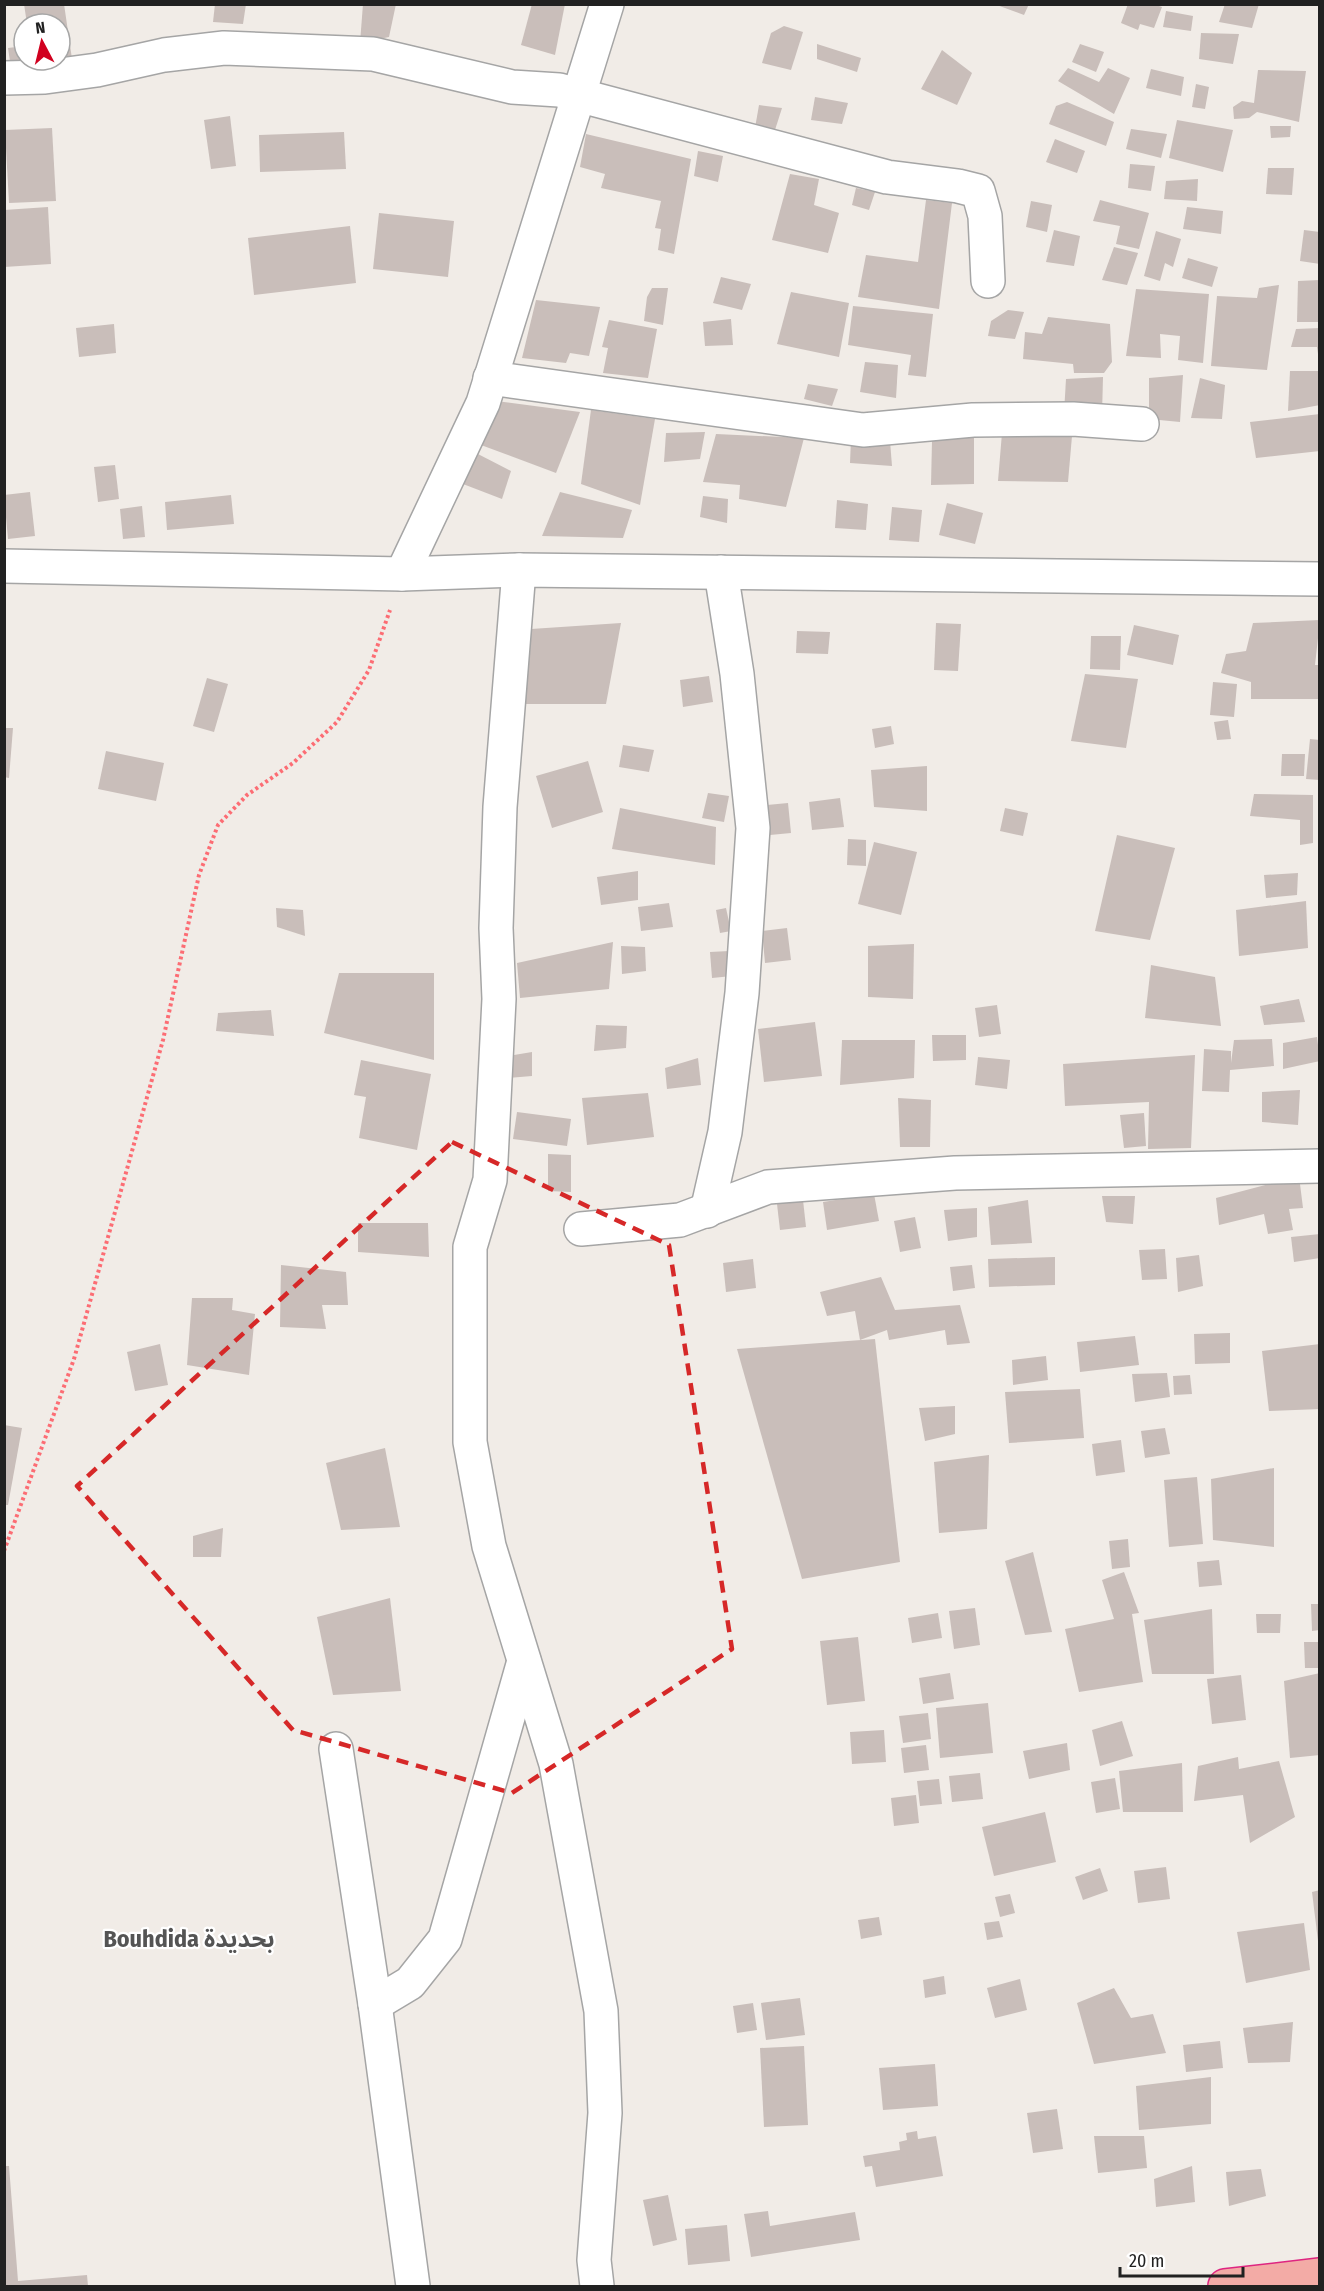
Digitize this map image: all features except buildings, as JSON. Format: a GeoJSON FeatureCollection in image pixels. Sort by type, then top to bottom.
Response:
{"type":"FeatureCollection","features":[{"type":"Feature","properties":{"kind":"highway"},"geometry":{"type":"LineString","coordinates":[[1225,2286],[1320,2275]]}},
{"type":"Feature","properties":{"kind":"street"},"geometry":{"type":"LineString","coordinates":[[402,574],[483,403],[607,4]]}},
{"type":"Feature","properties":{"kind":"street"},"geometry":{"type":"LineString","coordinates":[[4,78],[45,77],[97,70],[164,55],[224,48],[373,54],[512,87],[558,90],[887,177],[958,186],[978,191],[985,216],[988,281]]}},
{"type":"Feature","properties":{"kind":"street"},"geometry":{"type":"LineString","coordinates":[[490,378],[864,430],[973,420],[1073,419],[1142,424]]}},
{"type":"Feature","properties":{"kind":"street"},"geometry":{"type":"LineString","coordinates":[[4,566],[402,574],[519,570],[1320,579]]}},
{"type":"Feature","properties":{"kind":"street"},"geometry":{"type":"LineString","coordinates":[[519,570],[500,807],[496,928],[499,999],[490,1180],[470,1247],[470,1442],[489,1546],[556,1764],[601,2011],[605,2114],[594,2260],[597,2286]]}},
{"type":"Feature","properties":{"kind":"street"},"geometry":{"type":"LineString","coordinates":[[707,1211],[724,1132],[742,993],[753,828],[737,674],[721,572]]}},
{"type":"Feature","properties":{"kind":"street"},"geometry":{"type":"LineString","coordinates":[[581,1229],[680,1220],[768,1187],[955,1173],[1320,1166]]}},
{"type":"Feature","properties":{"kind":"street"},"geometry":{"type":"LineString","coordinates":[[375,2004],[410,1983],[445,1939],[524,1661]]}},
{"type":"Feature","properties":{"kind":"street"},"geometry":{"type":"LineString","coordinates":[[336,1749],[375,2004],[413,2286]]}},
{"type":"Feature","properties":{"kind":"path"},"geometry":{"type":"LineString","coordinates":[[4,1551],[74,1359],[163,1040],[199,875],[218,825],[247,795],[293,763],[337,722],[369,670],[402,574]]}},
{"type":"Feature","properties":{"kind":"highlighted area"},"geometry":{"type":"Polygon","coordinates":[[[452,1142],[669,1245],[732,1649],[512,1793],[293,1730],[77,1486],[452,1142]]]}},
{"type":"Feature","properties":{"kind":"district","name":"Bouhdida بحديدة"},"geometry":{"type":"Point","coordinates":[189,1939]}}]}
